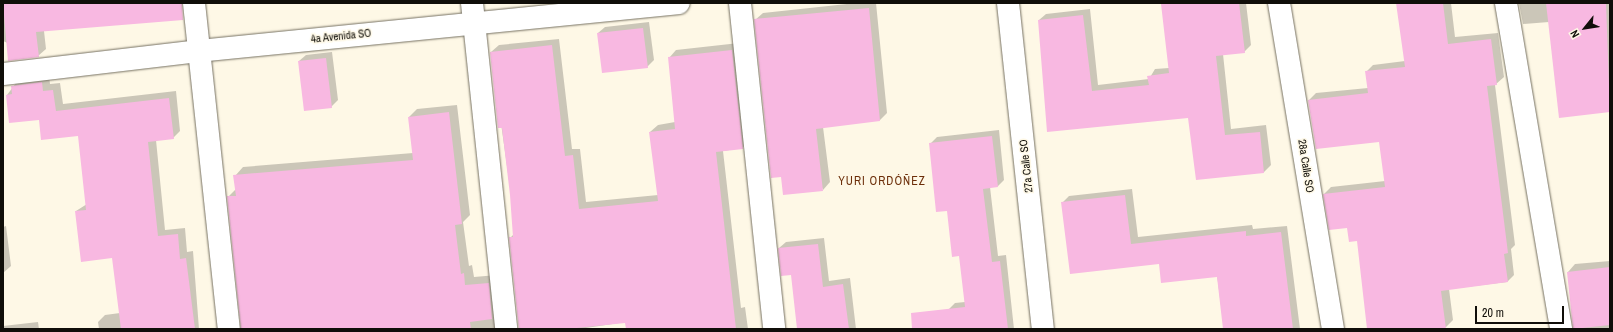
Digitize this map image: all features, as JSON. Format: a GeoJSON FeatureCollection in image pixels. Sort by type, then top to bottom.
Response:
{"type":"FeatureCollection","features":[{"type":"Feature","properties":{"kind":"street"},"geometry":{"type":"LineString","coordinates":[[194,3],[229,329]]}},
{"type":"Feature","properties":{"kind":"street","name":"4a Avenida SO"},"geometry":{"type":"LineString","coordinates":[[3,74],[198,51],[474,13],[679,3]]}},
{"type":"Feature","properties":{"kind":"street"},"geometry":{"type":"LineString","coordinates":[[740,3],[774,329]]}},
{"type":"Feature","properties":{"kind":"street","name":"27a Calle SO"},"geometry":{"type":"LineString","coordinates":[[1008,3],[1043,329]]}},
{"type":"Feature","properties":{"kind":"street","name":"28a Calle SO"},"geometry":{"type":"LineString","coordinates":[[1279,3],[1333,329]]}},
{"type":"Feature","properties":{"kind":"street"},"geometry":{"type":"LineString","coordinates":[[1506,3],[1561,329]]}},
{"type":"Feature","properties":{"kind":"street"},"geometry":{"type":"LineString","coordinates":[[474,13],[506,329]]}},
{"type":"Feature","properties":{"kind":"building"},"geometry":{"type":"Polygon","coordinates":[[[3,3],[182,3],[183,20],[36,32],[39,57],[8,61],[3,3]]]}},
{"type":"Feature","properties":{"kind":"building"},"geometry":{"type":"Polygon","coordinates":[[[1239,3],[1245,53],[1216,56],[1225,135],[1260,132],[1264,173],[1196,180],[1188,118],[1047,132],[1038,20],[1083,15],[1092,91],[1149,85],[1147,76],[1169,73],[1161,4],[1239,3]]]}},
{"type":"Feature","properties":{"kind":"building"},"geometry":{"type":"Polygon","coordinates":[[[1396,3],[1443,3],[1448,44],[1491,39],[1497,85],[1487,86],[1508,253],[1504,254],[1508,282],[1441,291],[1446,329],[1367,329],[1357,241],[1349,242],[1347,228],[1329,230],[1323,194],[1385,187],[1379,142],[1316,149],[1308,100],[1368,93],[1365,71],[1405,67],[1396,3]]]}},
{"type":"Feature","properties":{"kind":"building"},"geometry":{"type":"Polygon","coordinates":[[[1546,3],[1606,3],[1610,112],[1559,118],[1546,3]]]}},
{"type":"Feature","properties":{"kind":"building"},"geometry":{"type":"Polygon","coordinates":[[[869,8],[880,121],[816,129],[823,191],[783,195],[781,177],[771,178],[754,19],[869,8]]]}},
{"type":"Feature","properties":{"kind":"building"},"geometry":{"type":"Polygon","coordinates":[[[643,28],[648,68],[602,73],[597,33],[643,28]]]}},
{"type":"Feature","properties":{"kind":"building"},"geometry":{"type":"Polygon","coordinates":[[[552,45],[565,156],[573,155],[579,209],[658,201],[649,132],[675,129],[668,57],[732,50],[743,149],[716,152],[736,329],[626,329],[625,323],[567,329],[519,329],[509,237],[513,237],[510,195],[502,128],[498,128],[490,52],[552,45]]]}},
{"type":"Feature","properties":{"kind":"building"},"geometry":{"type":"Polygon","coordinates":[[[326,58],[332,108],[304,111],[298,61],[326,58]]]}},
{"type":"Feature","properties":{"kind":"building"},"geometry":{"type":"Polygon","coordinates":[[[42,82],[43,91],[53,90],[56,111],[169,98],[174,139],[148,142],[158,236],[178,234],[180,259],[186,258],[195,329],[121,329],[112,258],[81,262],[75,211],[86,210],[78,136],[41,140],[39,120],[9,123],[6,95],[12,94],[11,86],[42,82]]]}},
{"type":"Feature","properties":{"kind":"building"},"geometry":{"type":"Polygon","coordinates":[[[449,112],[462,224],[455,225],[461,274],[464,273],[465,285],[489,283],[492,319],[470,322],[471,329],[241,329],[227,196],[236,196],[233,175],[413,160],[408,117],[449,112]]]}},
{"type":"Feature","properties":{"kind":"building"},"geometry":{"type":"Polygon","coordinates":[[[992,136],[998,187],[983,189],[992,262],[1000,261],[1008,329],[912,329],[911,313],[965,307],[959,256],[952,257],[947,211],[936,212],[929,143],[992,136]]]}},
{"type":"Feature","properties":{"kind":"building"},"geometry":{"type":"Polygon","coordinates":[[[1125,195],[1131,244],[1246,231],[1246,236],[1281,232],[1293,329],[1223,329],[1217,277],[1161,283],[1159,264],[1070,274],[1061,202],[1125,195]]]}},
{"type":"Feature","properties":{"kind":"building"},"geometry":{"type":"Polygon","coordinates":[[[818,244],[823,287],[843,284],[849,329],[797,329],[791,275],[781,276],[778,248],[818,244]]]}},
{"type":"Feature","properties":{"kind":"building"},"geometry":{"type":"Polygon","coordinates":[[[1610,267],[1610,325],[1573,329],[1567,272],[1610,267]]]}},
{"type":"Feature","properties":{"kind":"district","name":"YURI ORDÓÑEZ"},"geometry":{"type":"Point","coordinates":[882,182]}}]}
